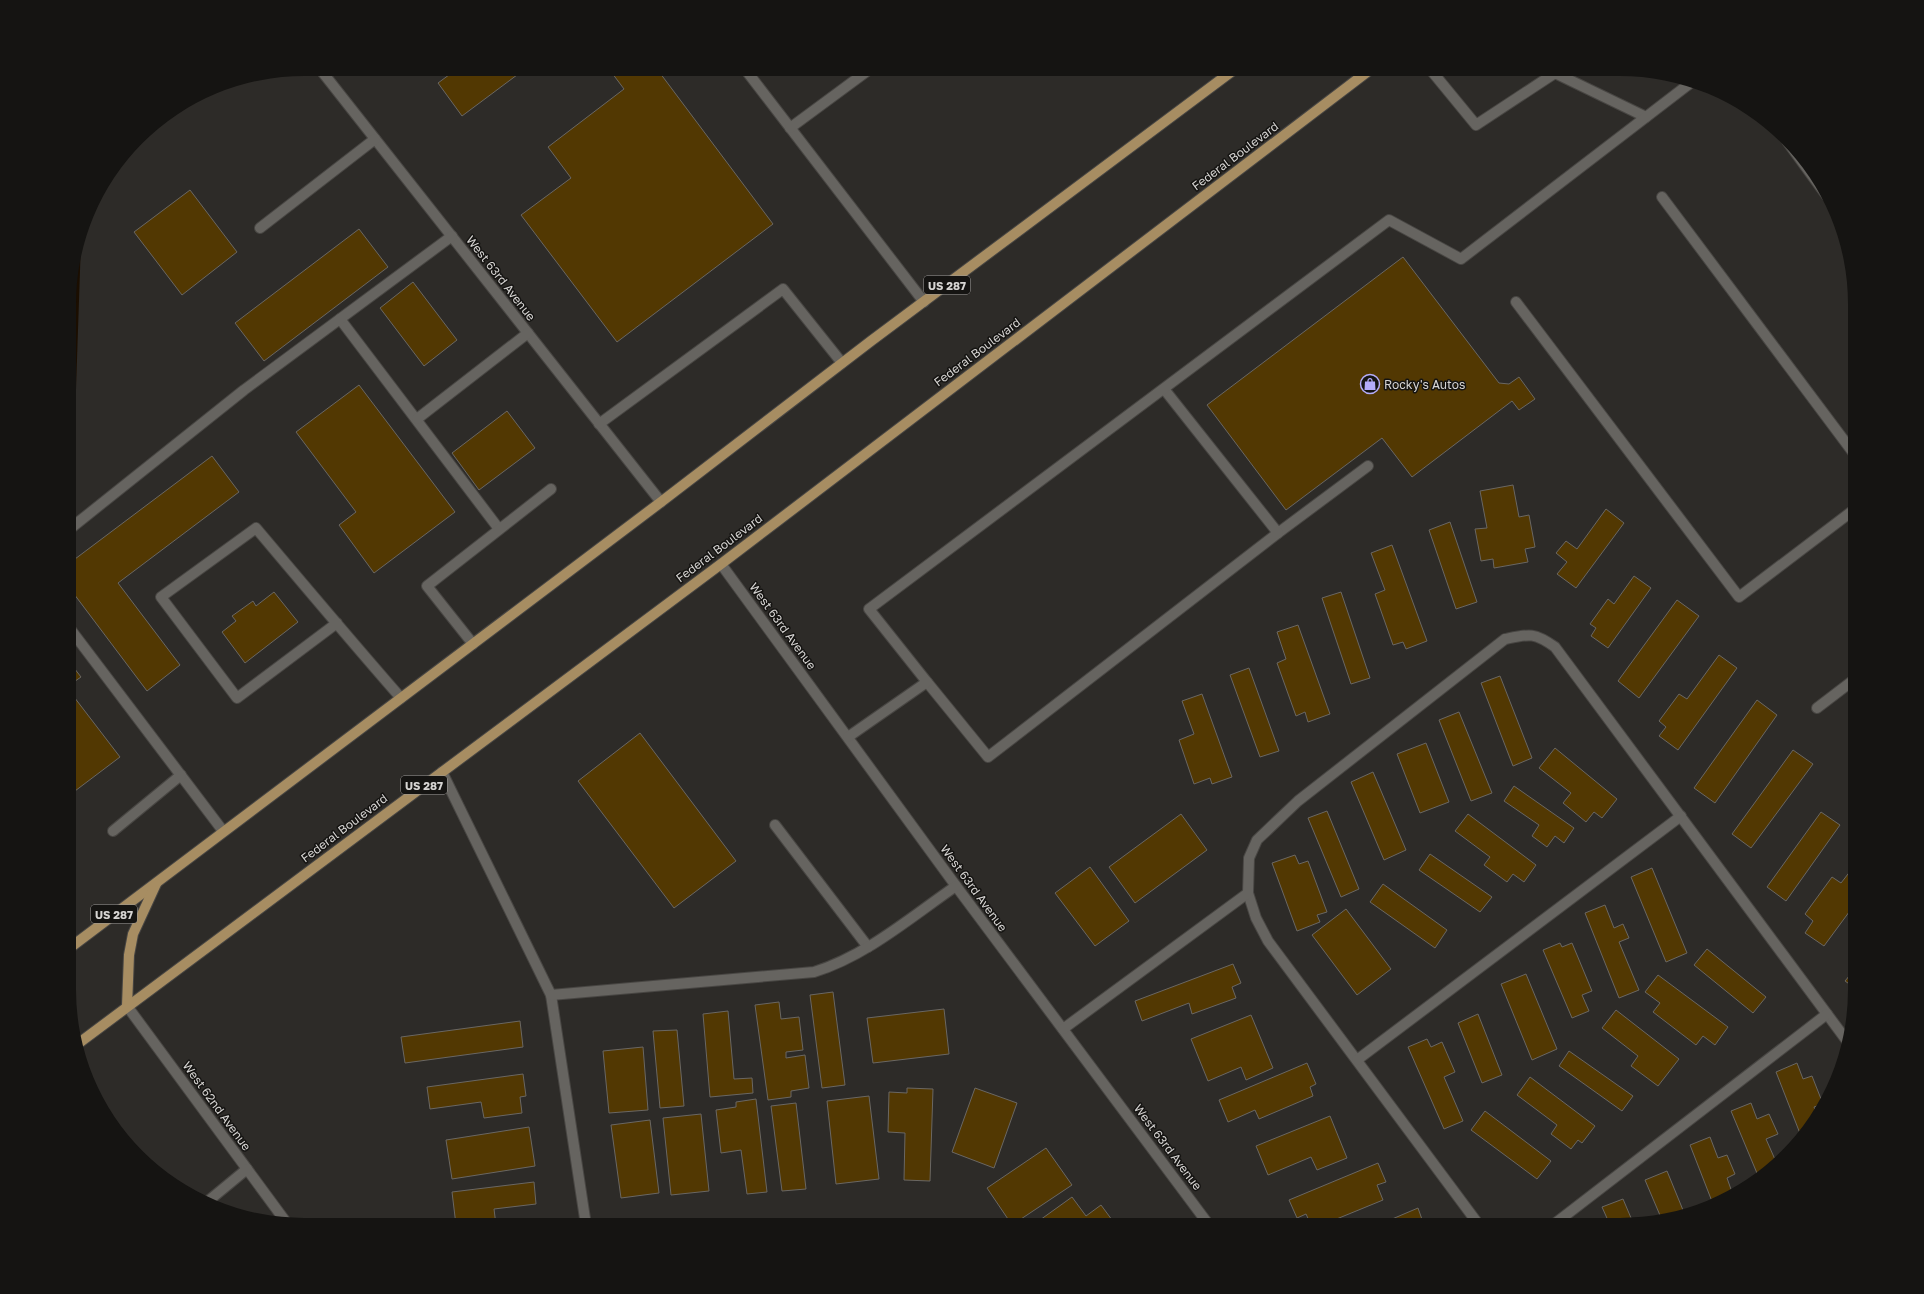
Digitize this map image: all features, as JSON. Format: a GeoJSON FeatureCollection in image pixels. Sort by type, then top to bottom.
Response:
{"type":"FeatureCollection","features":[{"type":"Feature","properties":{"kind":"main road","name":"US 287"},"geometry":{"type":"LineString","coordinates":[[76,943],[924,302],[1226,76]]}},
{"type":"Feature","properties":{"kind":"main road","name":"Federal Boulevard"},"geometry":{"type":"LineString","coordinates":[[82,1041],[720,564],[1362,76]]}},
{"type":"Feature","properties":{"kind":"main road"},"geometry":{"type":"LineString","coordinates":[[127,1006],[129,955],[133,934],[158,881]]}},
{"type":"Feature","properties":{"kind":"street","name":"West 63rd Avenue"},"geometry":{"type":"LineString","coordinates":[[326,76],[661,502]]}},
{"type":"Feature","properties":{"kind":"street"},"geometry":{"type":"LineString","coordinates":[[750,76],[924,302]]}},
{"type":"Feature","properties":{"kind":"street"},"geometry":{"type":"LineString","coordinates":[[790,128],[861,76]]}},
{"type":"Feature","properties":{"kind":"street"},"geometry":{"type":"LineString","coordinates":[[1436,76],[1476,125],[1550,76]]}},
{"type":"Feature","properties":{"kind":"street"},"geometry":{"type":"LineString","coordinates":[[1568,76],[1646,117]]}},
{"type":"Feature","properties":{"kind":"street"},"geometry":{"type":"LineString","coordinates":[[1368,466],[1278,533],[988,757],[869,609],[1389,220],[1461,259],[1686,86]]}},
{"type":"Feature","properties":{"kind":"street"},"geometry":{"type":"LineString","coordinates":[[260,228],[375,139]]}},
{"type":"Feature","properties":{"kind":"street"},"geometry":{"type":"LineString","coordinates":[[1662,197],[1848,447]]}},
{"type":"Feature","properties":{"kind":"street"},"geometry":{"type":"LineString","coordinates":[[76,524],[244,390],[452,236]]}},
{"type":"Feature","properties":{"kind":"street"},"geometry":{"type":"LineString","coordinates":[[599,424],[783,289],[842,364]]}},
{"type":"Feature","properties":{"kind":"street"},"geometry":{"type":"LineString","coordinates":[[1516,302],[1739,596],[1848,514]]}},
{"type":"Feature","properties":{"kind":"street"},"geometry":{"type":"LineString","coordinates":[[340,319],[500,530]]}},
{"type":"Feature","properties":{"kind":"street"},"geometry":{"type":"LineString","coordinates":[[417,419],[528,333]]}},
{"type":"Feature","properties":{"kind":"street"},"geometry":{"type":"LineString","coordinates":[[1164,389],[1278,533]]}},
{"type":"Feature","properties":{"kind":"street"},"geometry":{"type":"LineString","coordinates":[[473,644],[427,586],[551,489]]}},
{"type":"Feature","properties":{"kind":"street"},"geometry":{"type":"LineString","coordinates":[[337,623],[237,698],[161,597],[256,528],[401,698]]}},
{"type":"Feature","properties":{"kind":"street","name":"West 63rd Avenue"},"geometry":{"type":"LineString","coordinates":[[720,564],[956,886],[1204,1218]]}},
{"type":"Feature","properties":{"kind":"street"},"geometry":{"type":"LineString","coordinates":[[1474,1218],[1268,941],[1256,918],[1248,893],[1250,858],[1257,840],[1298,801],[1506,639],[1528,634],[1544,639],[1555,647],[1843,1036]]}},
{"type":"Feature","properties":{"kind":"street"},"geometry":{"type":"LineString","coordinates":[[76,637],[224,831]]}},
{"type":"Feature","properties":{"kind":"street"},"geometry":{"type":"LineString","coordinates":[[848,737],[927,682]]}},
{"type":"Feature","properties":{"kind":"street"},"geometry":{"type":"LineString","coordinates":[[1817,708],[1848,684]]}},
{"type":"Feature","properties":{"kind":"street"},"geometry":{"type":"LineString","coordinates":[[442,772],[551,995],[585,1218]]}},
{"type":"Feature","properties":{"kind":"street"},"geometry":{"type":"LineString","coordinates":[[113,831],[181,774]]}},
{"type":"Feature","properties":{"kind":"street"},"geometry":{"type":"LineString","coordinates":[[1356,1060],[1681,816]]}},
{"type":"Feature","properties":{"kind":"street"},"geometry":{"type":"LineString","coordinates":[[775,825],[868,947]]}},
{"type":"Feature","properties":{"kind":"street"},"geometry":{"type":"LineString","coordinates":[[551,995],[814,972],[832,966],[868,947],[956,886]]}},
{"type":"Feature","properties":{"kind":"street"},"geometry":{"type":"LineString","coordinates":[[1063,1029],[1248,893]]}},
{"type":"Feature","properties":{"kind":"street","name":"West 62nd Avenue"},"geometry":{"type":"LineString","coordinates":[[127,1006],[282,1217]]}},
{"type":"Feature","properties":{"kind":"street"},"geometry":{"type":"LineString","coordinates":[[1561,1218],[1827,1014]]}},
{"type":"Feature","properties":{"kind":"street"},"geometry":{"type":"LineString","coordinates":[[212,1198],[247,1169]]}},
{"type":"Feature","properties":{"kind":"shaded area"},"geometry":{"type":"Polygon","coordinates":[[[80,258],[76,389],[76,289],[80,258]]]}},
{"type":"Feature","properties":{"kind":"building"},"geometry":{"type":"Polygon","coordinates":[[[448,76],[516,76],[462,116],[438,83],[448,76]]]}},
{"type":"Feature","properties":{"kind":"building"},"geometry":{"type":"Polygon","coordinates":[[[614,76],[662,76],[773,224],[617,342],[521,215],[571,178],[548,147],[624,89],[614,76]]]}},
{"type":"Feature","properties":{"kind":"building"},"geometry":{"type":"Polygon","coordinates":[[[190,190],[237,252],[182,295],[134,232],[190,190]]]}},
{"type":"Feature","properties":{"kind":"building"},"geometry":{"type":"Polygon","coordinates":[[[359,229],[388,267],[264,361],[235,323],[359,229]]]}},
{"type":"Feature","properties":{"kind":"building","name":"Rocky's Autos"},"geometry":{"type":"Polygon","coordinates":[[[1403,257],[1499,383],[1509,384],[1519,377],[1535,399],[1519,410],[1512,401],[1412,477],[1382,438],[1286,510],[1207,405],[1403,257]]]}},
{"type":"Feature","properties":{"kind":"building"},"geometry":{"type":"Polygon","coordinates":[[[413,282],[457,340],[424,366],[380,308],[413,282]]]}},
{"type":"Feature","properties":{"kind":"building"},"geometry":{"type":"Polygon","coordinates":[[[359,385],[455,512],[374,573],[339,525],[356,512],[296,432],[359,385]]]}},
{"type":"Feature","properties":{"kind":"building"},"geometry":{"type":"Polygon","coordinates":[[[507,411],[535,448],[479,490],[452,453],[507,411]]]}},
{"type":"Feature","properties":{"kind":"building"},"geometry":{"type":"Polygon","coordinates":[[[212,456],[239,492],[118,583],[180,665],[147,691],[76,597],[76,558],[212,456]]]}},
{"type":"Feature","properties":{"kind":"building"},"geometry":{"type":"Polygon","coordinates":[[[1513,485],[1519,517],[1529,515],[1535,547],[1525,549],[1528,562],[1494,568],[1493,559],[1481,561],[1475,529],[1487,528],[1480,491],[1513,485]]]}},
{"type":"Feature","properties":{"kind":"building"},"geometry":{"type":"Polygon","coordinates":[[[1606,509],[1624,523],[1576,588],[1557,574],[1567,562],[1556,553],[1566,541],[1577,549],[1606,509]]]}},
{"type":"Feature","properties":{"kind":"building"},"geometry":{"type":"Polygon","coordinates":[[[1450,522],[1477,602],[1456,609],[1429,530],[1450,522]]]}},
{"type":"Feature","properties":{"kind":"building"},"geometry":{"type":"Polygon","coordinates":[[[1392,545],[1427,641],[1406,649],[1403,642],[1393,645],[1375,594],[1385,590],[1371,553],[1392,545]]]}},
{"type":"Feature","properties":{"kind":"building"},"geometry":{"type":"Polygon","coordinates":[[[1634,576],[1651,588],[1608,648],[1591,636],[1596,628],[1590,624],[1608,599],[1614,604],[1634,576]]]}},
{"type":"Feature","properties":{"kind":"building"},"geometry":{"type":"Polygon","coordinates":[[[274,592],[298,622],[245,663],[222,632],[236,621],[232,616],[253,601],[256,606],[274,592]]]}},
{"type":"Feature","properties":{"kind":"building"},"geometry":{"type":"Polygon","coordinates":[[[1341,592],[1370,678],[1351,684],[1322,598],[1341,592]]]}},
{"type":"Feature","properties":{"kind":"building"},"geometry":{"type":"Polygon","coordinates":[[[1677,600],[1699,616],[1639,698],[1618,681],[1677,600]]]}},
{"type":"Feature","properties":{"kind":"building"},"geometry":{"type":"Polygon","coordinates":[[[1298,625],[1330,714],[1308,722],[1305,712],[1296,716],[1277,663],[1286,659],[1277,632],[1298,625]]]}},
{"type":"Feature","properties":{"kind":"building"},"geometry":{"type":"Polygon","coordinates":[[[1719,655],[1737,668],[1678,750],[1659,736],[1666,727],[1659,721],[1679,694],[1687,699],[1719,655]]]}},
{"type":"Feature","properties":{"kind":"building"},"geometry":{"type":"Polygon","coordinates":[[[1249,668],[1279,751],[1260,757],[1230,675],[1249,668]]]}},
{"type":"Feature","properties":{"kind":"building"},"geometry":{"type":"Polygon","coordinates":[[[76,670],[81,677],[76,680],[76,670]]]}},
{"type":"Feature","properties":{"kind":"building"},"geometry":{"type":"Polygon","coordinates":[[[1500,676],[1532,758],[1513,766],[1481,683],[1500,676]]]}},
{"type":"Feature","properties":{"kind":"building"},"geometry":{"type":"Polygon","coordinates":[[[1202,694],[1232,777],[1212,784],[1210,778],[1194,784],[1179,740],[1194,734],[1182,701],[1202,694]]]}},
{"type":"Feature","properties":{"kind":"building"},"geometry":{"type":"Polygon","coordinates":[[[76,700],[120,757],[76,790],[76,700]]]}},
{"type":"Feature","properties":{"kind":"building"},"geometry":{"type":"Polygon","coordinates":[[[1757,700],[1777,715],[1715,803],[1694,788],[1757,700]]]}},
{"type":"Feature","properties":{"kind":"building"},"geometry":{"type":"Polygon","coordinates":[[[1459,712],[1492,793],[1471,801],[1439,720],[1459,712]]]}},
{"type":"Feature","properties":{"kind":"building"},"geometry":{"type":"Polygon","coordinates":[[[640,733],[736,861],[674,908],[578,781],[640,733]]]}},
{"type":"Feature","properties":{"kind":"building"},"geometry":{"type":"Polygon","coordinates":[[[1426,743],[1449,802],[1420,813],[1397,754],[1426,743]]]}},
{"type":"Feature","properties":{"kind":"building"},"geometry":{"type":"Polygon","coordinates":[[[1555,748],[1617,799],[1602,818],[1594,812],[1586,822],[1563,803],[1571,793],[1539,768],[1555,748]]]}},
{"type":"Feature","properties":{"kind":"building"},"geometry":{"type":"Polygon","coordinates":[[[1793,750],[1813,764],[1751,848],[1732,834],[1793,750]]]}},
{"type":"Feature","properties":{"kind":"building"},"geometry":{"type":"Polygon","coordinates":[[[1373,772],[1406,850],[1384,860],[1351,782],[1373,772]]]}},
{"type":"Feature","properties":{"kind":"building"},"geometry":{"type":"Polygon","coordinates":[[[1514,786],[1574,828],[1564,843],[1555,836],[1547,847],[1532,836],[1539,825],[1504,801],[1514,786]]]}},
{"type":"Feature","properties":{"kind":"building"},"geometry":{"type":"Polygon","coordinates":[[[1327,811],[1359,889],[1341,897],[1308,818],[1327,811]]]}},
{"type":"Feature","properties":{"kind":"building"},"geometry":{"type":"Polygon","coordinates":[[[1821,812],[1840,825],[1786,901],[1767,887],[1821,812]]]}},
{"type":"Feature","properties":{"kind":"building"},"geometry":{"type":"Polygon","coordinates":[[[1181,814],[1207,850],[1135,903],[1109,867],[1181,814]]]}},
{"type":"Feature","properties":{"kind":"building"},"geometry":{"type":"Polygon","coordinates":[[[1468,814],[1536,865],[1524,882],[1513,874],[1507,882],[1484,865],[1490,857],[1455,831],[1468,814]]]}},
{"type":"Feature","properties":{"kind":"building"},"geometry":{"type":"Polygon","coordinates":[[[1430,854],[1492,897],[1480,912],[1419,870],[1430,854]]]}},
{"type":"Feature","properties":{"kind":"building"},"geometry":{"type":"Polygon","coordinates":[[[1295,855],[1299,864],[1308,861],[1327,912],[1317,915],[1320,922],[1297,931],[1272,863],[1295,855]]]}},
{"type":"Feature","properties":{"kind":"building"},"geometry":{"type":"Polygon","coordinates":[[[1090,867],[1129,921],[1095,946],[1055,893],[1090,867]]]}},
{"type":"Feature","properties":{"kind":"building"},"geometry":{"type":"Polygon","coordinates":[[[1652,868],[1687,953],[1666,962],[1631,877],[1652,868]]]}},
{"type":"Feature","properties":{"kind":"building"},"geometry":{"type":"Polygon","coordinates":[[[1848,874],[1848,913],[1824,946],[1805,933],[1813,921],[1805,914],[1832,877],[1841,883],[1848,874]]]}},
{"type":"Feature","properties":{"kind":"building"},"geometry":{"type":"Polygon","coordinates":[[[1383,884],[1447,930],[1435,948],[1370,902],[1383,884]]]}},
{"type":"Feature","properties":{"kind":"building"},"geometry":{"type":"Polygon","coordinates":[[[1605,905],[1614,928],[1623,924],[1629,938],[1619,942],[1639,990],[1619,998],[1585,913],[1605,905]]]}},
{"type":"Feature","properties":{"kind":"building"},"geometry":{"type":"Polygon","coordinates":[[[1346,909],[1391,969],[1357,995],[1312,935],[1346,909]]]}},
{"type":"Feature","properties":{"kind":"building"},"geometry":{"type":"Polygon","coordinates":[[[1560,943],[1562,947],[1572,943],[1592,991],[1582,995],[1589,1011],[1572,1018],[1543,950],[1560,943]]]}},
{"type":"Feature","properties":{"kind":"building"},"geometry":{"type":"Polygon","coordinates":[[[1707,949],[1766,997],[1753,1013],[1694,965],[1707,949]]]}},
{"type":"Feature","properties":{"kind":"building"},"geometry":{"type":"Polygon","coordinates":[[[1233,964],[1241,983],[1232,987],[1236,998],[1192,1014],[1189,1003],[1142,1021],[1135,1001],[1233,964]]]}},
{"type":"Feature","properties":{"kind":"building"},"geometry":{"type":"Polygon","coordinates":[[[1526,974],[1557,1049],[1532,1060],[1501,984],[1526,974]]]}},
{"type":"Feature","properties":{"kind":"building"},"geometry":{"type":"Polygon","coordinates":[[[1658,975],[1728,1027],[1715,1045],[1703,1036],[1696,1045],[1653,1012],[1660,1003],[1645,992],[1658,975]]]}},
{"type":"Feature","properties":{"kind":"building"},"geometry":{"type":"Polygon","coordinates":[[[833,992],[845,1085],[822,1088],[810,995],[833,992]]]}},
{"type":"Feature","properties":{"kind":"building"},"geometry":{"type":"Polygon","coordinates":[[[779,1002],[781,1019],[799,1017],[803,1050],[786,1052],[786,1058],[805,1055],[809,1088],[791,1091],[791,1097],[768,1100],[755,1005],[779,1002]]]}},
{"type":"Feature","properties":{"kind":"building"},"geometry":{"type":"Polygon","coordinates":[[[944,1009],[949,1054],[873,1063],[867,1018],[944,1009]]]}},
{"type":"Feature","properties":{"kind":"building"},"geometry":{"type":"Polygon","coordinates":[[[1616,1010],[1679,1059],[1658,1086],[1631,1066],[1638,1056],[1602,1028],[1616,1010]]]}},
{"type":"Feature","properties":{"kind":"building"},"geometry":{"type":"Polygon","coordinates":[[[728,1011],[734,1079],[752,1078],[753,1093],[710,1097],[703,1014],[728,1011]]]}},
{"type":"Feature","properties":{"kind":"building"},"geometry":{"type":"Polygon","coordinates":[[[1478,1014],[1502,1075],[1482,1083],[1458,1023],[1478,1014]]]}},
{"type":"Feature","properties":{"kind":"building"},"geometry":{"type":"Polygon","coordinates":[[[1251,1015],[1273,1068],[1246,1080],[1241,1067],[1208,1081],[1191,1039],[1251,1015]]]}},
{"type":"Feature","properties":{"kind":"building"},"geometry":{"type":"Polygon","coordinates":[[[520,1021],[523,1047],[405,1063],[401,1037],[520,1021]]]}},
{"type":"Feature","properties":{"kind":"building"},"geometry":{"type":"Polygon","coordinates":[[[677,1030],[684,1106],[660,1108],[653,1031],[677,1030]]]}},
{"type":"Feature","properties":{"kind":"building"},"geometry":{"type":"Polygon","coordinates":[[[1427,1039],[1431,1047],[1442,1042],[1455,1072],[1444,1077],[1463,1121],[1444,1129],[1408,1047],[1427,1039]]]}},
{"type":"Feature","properties":{"kind":"building"},"geometry":{"type":"Polygon","coordinates":[[[643,1047],[648,1110],[609,1113],[603,1051],[643,1047]]]}},
{"type":"Feature","properties":{"kind":"building"},"geometry":{"type":"Polygon","coordinates":[[[1569,1051],[1633,1096],[1622,1111],[1559,1066],[1569,1051]]]}},
{"type":"Feature","properties":{"kind":"building"},"geometry":{"type":"Polygon","coordinates":[[[1307,1063],[1316,1084],[1310,1087],[1313,1096],[1259,1119],[1255,1110],[1228,1122],[1219,1100],[1307,1063]]]}},
{"type":"Feature","properties":{"kind":"building"},"geometry":{"type":"Polygon","coordinates":[[[1797,1063],[1803,1079],[1812,1076],[1820,1098],[1799,1131],[1776,1072],[1797,1063]]]}},
{"type":"Feature","properties":{"kind":"building"},"geometry":{"type":"Polygon","coordinates":[[[523,1074],[526,1096],[520,1097],[522,1113],[484,1118],[481,1102],[430,1109],[427,1087],[523,1074]]]}},
{"type":"Feature","properties":{"kind":"building"},"geometry":{"type":"Polygon","coordinates":[[[1530,1077],[1595,1126],[1582,1143],[1578,1140],[1571,1149],[1551,1134],[1557,1125],[1517,1095],[1530,1077]]]}},
{"type":"Feature","properties":{"kind":"building"},"geometry":{"type":"Polygon","coordinates":[[[907,1088],[933,1089],[930,1181],[904,1180],[905,1133],[888,1132],[889,1092],[907,1093],[907,1088]]]}},
{"type":"Feature","properties":{"kind":"building"},"geometry":{"type":"Polygon","coordinates":[[[975,1088],[1017,1103],[994,1168],[952,1152],[975,1088]]]}},
{"type":"Feature","properties":{"kind":"building"},"geometry":{"type":"Polygon","coordinates":[[[869,1096],[879,1179],[836,1184],[827,1101],[869,1096]]]}},
{"type":"Feature","properties":{"kind":"building"},"geometry":{"type":"Polygon","coordinates":[[[756,1099],[767,1192],[747,1194],[741,1150],[721,1153],[716,1110],[736,1107],[736,1102],[756,1099]]]}},
{"type":"Feature","properties":{"kind":"building"},"geometry":{"type":"Polygon","coordinates":[[[796,1103],[806,1189],[782,1191],[771,1106],[796,1103]]]}},
{"type":"Feature","properties":{"kind":"building"},"geometry":{"type":"Polygon","coordinates":[[[1751,1103],[1757,1119],[1769,1114],[1778,1134],[1766,1139],[1774,1157],[1757,1173],[1731,1111],[1751,1103]]]}},
{"type":"Feature","properties":{"kind":"building"},"geometry":{"type":"Polygon","coordinates":[[[1485,1111],[1551,1161],[1537,1179],[1471,1130],[1485,1111]]]}},
{"type":"Feature","properties":{"kind":"building"},"geometry":{"type":"Polygon","coordinates":[[[701,1114],[709,1191],[671,1195],[663,1118],[701,1114]]]}},
{"type":"Feature","properties":{"kind":"building"},"geometry":{"type":"Polygon","coordinates":[[[1330,1116],[1347,1158],[1317,1170],[1311,1157],[1268,1175],[1256,1146],[1330,1116]]]}},
{"type":"Feature","properties":{"kind":"building"},"geometry":{"type":"Polygon","coordinates":[[[650,1120],[659,1193],[621,1198],[611,1125],[650,1120]]]}},
{"type":"Feature","properties":{"kind":"building"},"geometry":{"type":"Polygon","coordinates":[[[529,1127],[535,1166],[452,1179],[446,1140],[529,1127]]]}},
{"type":"Feature","properties":{"kind":"building"},"geometry":{"type":"Polygon","coordinates":[[[1710,1137],[1718,1158],[1727,1155],[1735,1174],[1727,1178],[1731,1189],[1711,1199],[1690,1145],[1710,1137]]]}},
{"type":"Feature","properties":{"kind":"building"},"geometry":{"type":"Polygon","coordinates":[[[1046,1148],[1072,1185],[1022,1218],[1007,1218],[987,1188],[1046,1148]]]}},
{"type":"Feature","properties":{"kind":"building"},"geometry":{"type":"Polygon","coordinates":[[[1378,1163],[1386,1182],[1377,1185],[1383,1200],[1339,1218],[1308,1218],[1306,1214],[1297,1218],[1289,1200],[1378,1163]]]}},
{"type":"Feature","properties":{"kind":"building"},"geometry":{"type":"Polygon","coordinates":[[[1667,1171],[1683,1209],[1660,1215],[1645,1180],[1667,1171]]]}},
{"type":"Feature","properties":{"kind":"building"},"geometry":{"type":"Polygon","coordinates":[[[534,1182],[536,1204],[494,1209],[495,1218],[455,1218],[452,1192],[534,1182]]]}},
{"type":"Feature","properties":{"kind":"building"},"geometry":{"type":"Polygon","coordinates":[[[1072,1197],[1086,1216],[1101,1205],[1111,1218],[1043,1218],[1072,1197]]]}},
{"type":"Feature","properties":{"kind":"building"},"geometry":{"type":"Polygon","coordinates":[[[1623,1199],[1631,1218],[1607,1218],[1602,1207],[1623,1199]]]}},
{"type":"Feature","properties":{"kind":"building"},"geometry":{"type":"Polygon","coordinates":[[[1418,1208],[1422,1218],[1394,1218],[1418,1208]]]}},
{"type":"Feature","properties":{"kind":"place","name":"Rocky's Autos"},"geometry":{"type":"Point","coordinates":[1370,384]}}]}
